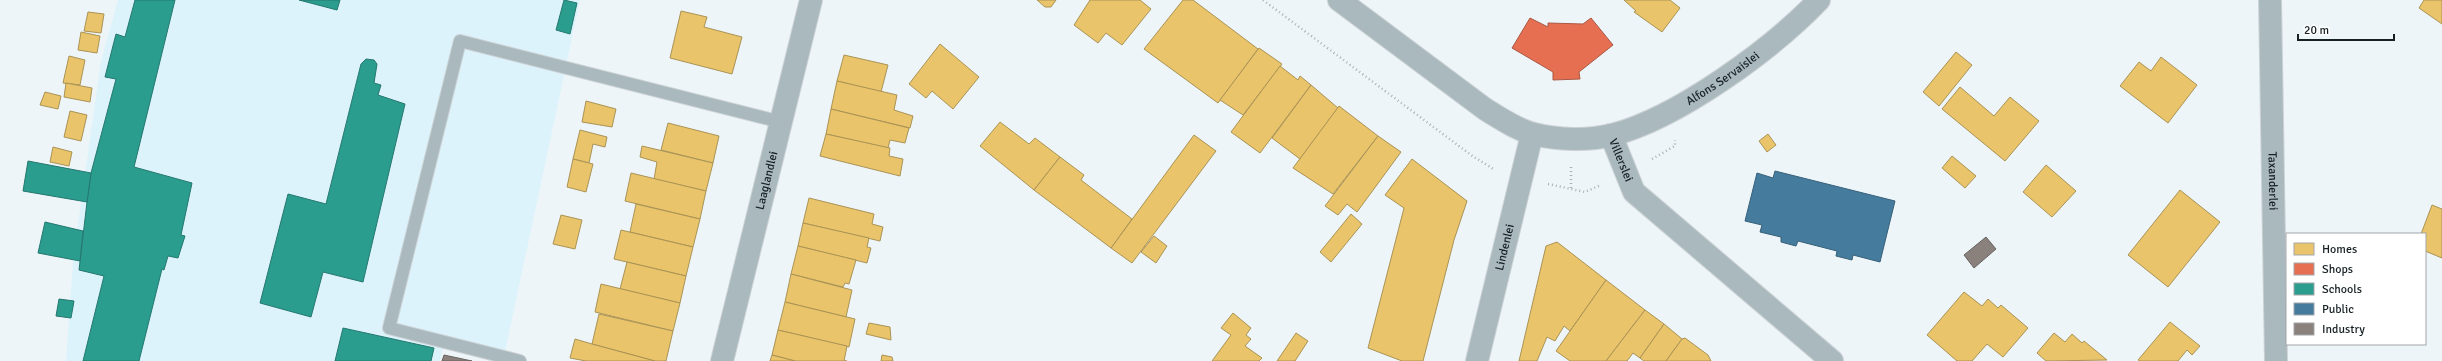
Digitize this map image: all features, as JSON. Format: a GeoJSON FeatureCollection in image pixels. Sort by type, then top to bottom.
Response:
{"type":"FeatureCollection","features":[{"type":"Feature","properties":{"kind":"street","name":"Laaglandlei"},"geometry":{"type":"LineString","coordinates":[[722,361],[811,0]]}},
{"type":"Feature","properties":{"kind":"street","name":"Villerslei"},"geometry":{"type":"LineString","coordinates":[[1339,0],[1485,109],[1532,134],[1554,138],[1611,135],[1634,192],[1832,361]]}},
{"type":"Feature","properties":{"kind":"street","name":"Alfons Servaislei"},"geometry":{"type":"LineString","coordinates":[[1611,135],[1674,109],[1725,77],[1748,62],[1819,0]]}},
{"type":"Feature","properties":{"kind":"street","name":"Taxanderlei"},"geometry":{"type":"LineString","coordinates":[[2270,0],[2276,361]]}},
{"type":"Feature","properties":{"kind":"street","name":"Lindenlei"},"geometry":{"type":"LineString","coordinates":[[1477,361],[1532,134]]}},
{"type":"Feature","properties":{"kind":"lane"},"geometry":{"type":"LineString","coordinates":[[520,361],[389,328],[460,41],[781,122]]}},
{"type":"Feature","properties":{"kind":"path"},"geometry":{"type":"LineString","coordinates":[[1263,0],[1471,155],[1493,169],[1521,178],[1585,192],[1626,174]]}},
{"type":"Feature","properties":{"kind":"shaded area"},"geometry":{"type":"Polygon","coordinates":[[[118,0],[580,0],[503,361],[494,361],[443,348],[440,361],[66,361],[73,260],[101,61],[118,0]]]}},
{"type":"Feature","properties":{"kind":"building: Homes"},"geometry":{"type":"Polygon","coordinates":[[[1037,0],[1056,0],[1051,7],[1045,7],[1037,0]]]}},
{"type":"Feature","properties":{"kind":"building: Homes"},"geometry":{"type":"Polygon","coordinates":[[[1090,0],[1140,0],[1151,9],[1122,45],[1106,33],[1098,43],[1074,25],[1090,0]]]}},
{"type":"Feature","properties":{"kind":"building: Homes"},"geometry":{"type":"Polygon","coordinates":[[[1183,0],[1193,0],[1258,49],[1218,103],[1144,49],[1183,0]]]}},
{"type":"Feature","properties":{"kind":"building: Homes"},"geometry":{"type":"Polygon","coordinates":[[[1624,0],[1670,0],[1680,8],[1662,32],[1634,12],[1636,11],[1624,0]]]}},
{"type":"Feature","properties":{"kind":"building: Homes"},"geometry":{"type":"Polygon","coordinates":[[[2424,0],[2442,0],[2442,24],[2419,8],[2424,0]]]}},
{"type":"Feature","properties":{"kind":"building: Homes"},"geometry":{"type":"Polygon","coordinates":[[[681,11],[707,17],[704,27],[742,37],[732,74],[670,58],[681,11]]]}},
{"type":"Feature","properties":{"kind":"building: Homes"},"geometry":{"type":"Polygon","coordinates":[[[88,12],[104,14],[101,33],[84,31],[88,12]]]}},
{"type":"Feature","properties":{"kind":"building: Homes"},"geometry":{"type":"Polygon","coordinates":[[[81,32],[100,36],[97,53],[78,50],[81,32]]]}},
{"type":"Feature","properties":{"kind":"building: Homes"},"geometry":{"type":"Polygon","coordinates":[[[940,44],[979,77],[953,109],[932,91],[926,98],[909,84],[940,44]]]}},
{"type":"Feature","properties":{"kind":"building: Homes"},"geometry":{"type":"Polygon","coordinates":[[[1259,48],[1282,64],[1243,115],[1220,100],[1259,48]]]}},
{"type":"Feature","properties":{"kind":"building: Homes"},"geometry":{"type":"Polygon","coordinates":[[[1956,52],[1972,65],[1939,106],[1923,92],[1956,52]]]}},
{"type":"Feature","properties":{"kind":"building: Homes"},"geometry":{"type":"Polygon","coordinates":[[[844,55],[888,65],[881,92],[837,81],[844,55]]]}},
{"type":"Feature","properties":{"kind":"building: Homes"},"geometry":{"type":"Polygon","coordinates":[[[69,56],[85,60],[80,85],[63,83],[69,56]]]}},
{"type":"Feature","properties":{"kind":"building: Homes"},"geometry":{"type":"Polygon","coordinates":[[[2161,57],[2197,85],[2168,123],[2120,86],[2139,62],[2151,71],[2161,57]]]}},
{"type":"Feature","properties":{"kind":"building: Homes"},"geometry":{"type":"Polygon","coordinates":[[[1280,66],[1298,80],[1300,76],[1311,85],[1260,153],[1231,132],[1280,66]]]}},
{"type":"Feature","properties":{"kind":"building: Homes"},"geometry":{"type":"Polygon","coordinates":[[[837,81],[897,95],[894,110],[913,116],[910,128],[831,109],[837,81]]]}},
{"type":"Feature","properties":{"kind":"building: Homes"},"geometry":{"type":"Polygon","coordinates":[[[66,83],[92,88],[90,102],[64,97],[66,83]]]}},
{"type":"Feature","properties":{"kind":"building: Homes"},"geometry":{"type":"Polygon","coordinates":[[[1311,85],[1338,108],[1300,159],[1272,138],[1311,85]]]}},
{"type":"Feature","properties":{"kind":"building: Homes"},"geometry":{"type":"Polygon","coordinates":[[[1960,87],[1994,116],[2010,97],[2039,121],[2005,161],[1942,109],[1960,87]]]}},
{"type":"Feature","properties":{"kind":"building: Homes"},"geometry":{"type":"Polygon","coordinates":[[[45,92],[61,96],[58,109],[40,105],[45,92]]]}},
{"type":"Feature","properties":{"kind":"building: Homes"},"geometry":{"type":"Polygon","coordinates":[[[586,101],[616,109],[612,127],[582,122],[586,101]]]}},
{"type":"Feature","properties":{"kind":"building: Homes"},"geometry":{"type":"Polygon","coordinates":[[[1339,106],[1378,136],[1333,194],[1293,168],[1339,106]]]}},
{"type":"Feature","properties":{"kind":"building: Homes"},"geometry":{"type":"Polygon","coordinates":[[[831,109],[909,128],[905,143],[890,140],[888,148],[826,134],[831,109]]]}},
{"type":"Feature","properties":{"kind":"building: Homes"},"geometry":{"type":"Polygon","coordinates":[[[70,111],[87,115],[81,141],[64,137],[70,111]]]}},
{"type":"Feature","properties":{"kind":"building: Homes"},"geometry":{"type":"Polygon","coordinates":[[[1000,122],[1029,144],[1035,138],[1060,157],[1034,190],[980,146],[1000,122]]]}},
{"type":"Feature","properties":{"kind":"building: Homes"},"geometry":{"type":"Polygon","coordinates":[[[668,123],[719,136],[713,163],[661,150],[668,123]]]}},
{"type":"Feature","properties":{"kind":"building: Homes"},"geometry":{"type":"Polygon","coordinates":[[[580,130],[607,137],[605,147],[593,144],[589,163],[573,159],[580,130]]]}},
{"type":"Feature","properties":{"kind":"building: Homes"},"geometry":{"type":"Polygon","coordinates":[[[826,134],[890,148],[889,156],[903,159],[900,176],[820,156],[826,134]]]}},
{"type":"Feature","properties":{"kind":"building: Homes"},"geometry":{"type":"Polygon","coordinates":[[[1768,134],[1776,145],[1767,152],[1759,141],[1768,134]]]}},
{"type":"Feature","properties":{"kind":"building: Homes"},"geometry":{"type":"Polygon","coordinates":[[[1194,135],[1216,151],[1132,263],[1111,248],[1194,135]]]}},
{"type":"Feature","properties":{"kind":"building: Homes"},"geometry":{"type":"Polygon","coordinates":[[[1378,136],[1401,152],[1357,212],[1347,204],[1338,215],[1325,206],[1378,136]]]}},
{"type":"Feature","properties":{"kind":"building: Homes"},"geometry":{"type":"Polygon","coordinates":[[[642,146],[713,163],[706,191],[654,179],[657,162],[640,157],[642,146]]]}},
{"type":"Feature","properties":{"kind":"building: Homes"},"geometry":{"type":"Polygon","coordinates":[[[53,147],[72,152],[69,166],[50,162],[53,147]]]}},
{"type":"Feature","properties":{"kind":"building: Homes"},"geometry":{"type":"Polygon","coordinates":[[[1952,156],[1976,176],[1965,188],[1942,168],[1952,156]]]}},
{"type":"Feature","properties":{"kind":"building: Homes"},"geometry":{"type":"Polygon","coordinates":[[[1060,157],[1084,175],[1081,180],[1132,219],[1111,248],[1034,190],[1060,157]]]}},
{"type":"Feature","properties":{"kind":"building: Homes"},"geometry":{"type":"Polygon","coordinates":[[[573,159],[593,164],[586,192],[567,187],[573,159]]]}},
{"type":"Feature","properties":{"kind":"building: Homes"},"geometry":{"type":"Polygon","coordinates":[[[1412,159],[1467,201],[1454,240],[1423,361],[1402,361],[1368,348],[1404,208],[1385,195],[1412,159]]]}},
{"type":"Feature","properties":{"kind":"building: Homes"},"geometry":{"type":"Polygon","coordinates":[[[2046,165],[2076,191],[2052,217],[2023,192],[2046,165]]]}},
{"type":"Feature","properties":{"kind":"building: Homes"},"geometry":{"type":"Polygon","coordinates":[[[631,173],[706,191],[700,219],[625,201],[631,173]]]}},
{"type":"Feature","properties":{"kind":"building: Homes"},"geometry":{"type":"Polygon","coordinates":[[[2180,190],[2220,222],[2168,287],[2128,255],[2180,190]]]}},
{"type":"Feature","properties":{"kind":"building: Homes"},"geometry":{"type":"Polygon","coordinates":[[[809,198],[874,214],[872,224],[883,227],[880,241],[803,223],[809,198]]]}},
{"type":"Feature","properties":{"kind":"building: Homes"},"geometry":{"type":"Polygon","coordinates":[[[636,204],[700,219],[693,247],[630,232],[636,204]]]}},
{"type":"Feature","properties":{"kind":"building: Homes"},"geometry":{"type":"Polygon","coordinates":[[[2432,205],[2442,209],[2442,258],[2426,251],[2426,233],[2421,233],[2432,205]]]}},
{"type":"Feature","properties":{"kind":"building: Homes"},"geometry":{"type":"Polygon","coordinates":[[[1351,214],[1362,224],[1331,262],[1320,252],[1351,214]]]}},
{"type":"Feature","properties":{"kind":"building: Homes"},"geometry":{"type":"Polygon","coordinates":[[[561,215],[582,220],[575,249],[553,244],[561,215]]]}},
{"type":"Feature","properties":{"kind":"building: Homes"},"geometry":{"type":"Polygon","coordinates":[[[803,223],[869,238],[867,247],[871,248],[867,263],[798,246],[803,223]]]}},
{"type":"Feature","properties":{"kind":"building: Homes"},"geometry":{"type":"Polygon","coordinates":[[[621,230],[693,247],[686,276],[614,259],[621,230]]]}},
{"type":"Feature","properties":{"kind":"building: Homes"},"geometry":{"type":"Polygon","coordinates":[[[1154,236],[1167,246],[1156,263],[1141,252],[1154,236]]]}},
{"type":"Feature","properties":{"kind":"building: Homes"},"geometry":{"type":"Polygon","coordinates":[[[1557,242],[1606,280],[1570,331],[1564,326],[1555,341],[1547,337],[1537,361],[1519,361],[1546,246],[1557,242]]]}},
{"type":"Feature","properties":{"kind":"building: Homes"},"geometry":{"type":"Polygon","coordinates":[[[798,246],[856,260],[849,284],[845,283],[843,287],[791,274],[798,246]]]}},
{"type":"Feature","properties":{"kind":"building: Homes"},"geometry":{"type":"Polygon","coordinates":[[[627,262],[686,276],[680,303],[620,289],[627,262]]]}},
{"type":"Feature","properties":{"kind":"building: Homes"},"geometry":{"type":"Polygon","coordinates":[[[791,274],[852,290],[846,317],[785,302],[791,274]]]}},
{"type":"Feature","properties":{"kind":"building: Homes"},"geometry":{"type":"Polygon","coordinates":[[[1606,280],[1645,310],[1606,361],[1570,361],[1556,351],[1606,280]]]}},
{"type":"Feature","properties":{"kind":"building: Homes"},"geometry":{"type":"Polygon","coordinates":[[[601,284],[680,303],[673,331],[595,312],[601,284]]]}},
{"type":"Feature","properties":{"kind":"building: Homes"},"geometry":{"type":"Polygon","coordinates":[[[1964,292],[1982,306],[1988,299],[1998,308],[2001,305],[2028,328],[2003,357],[1987,344],[1972,361],[1957,361],[1927,335],[1964,292]]]}},
{"type":"Feature","properties":{"kind":"building: Homes"},"geometry":{"type":"Polygon","coordinates":[[[785,302],[855,319],[849,347],[778,330],[785,302]]]}},
{"type":"Feature","properties":{"kind":"building: Homes"},"geometry":{"type":"Polygon","coordinates":[[[1645,310],[1664,324],[1640,358],[1633,353],[1627,361],[1606,361],[1645,310]]]}},
{"type":"Feature","properties":{"kind":"building: Homes"},"geometry":{"type":"Polygon","coordinates":[[[1233,313],[1251,328],[1246,335],[1251,339],[1245,346],[1262,358],[1259,361],[1212,361],[1231,335],[1221,328],[1233,313]]]}},
{"type":"Feature","properties":{"kind":"building: Homes"},"geometry":{"type":"Polygon","coordinates":[[[599,314],[673,331],[666,361],[655,361],[592,344],[599,314]]]}},
{"type":"Feature","properties":{"kind":"building: Homes"},"geometry":{"type":"Polygon","coordinates":[[[2170,322],[2200,346],[2192,355],[2187,350],[2178,361],[2138,360],[2170,322]]]}},
{"type":"Feature","properties":{"kind":"building: Homes"},"geometry":{"type":"Polygon","coordinates":[[[869,323],[890,327],[891,340],[866,334],[869,323]]]}},
{"type":"Feature","properties":{"kind":"building: Homes"},"geometry":{"type":"Polygon","coordinates":[[[1664,324],[1682,339],[1666,361],[1644,361],[1640,358],[1664,324]]]}},
{"type":"Feature","properties":{"kind":"building: Homes"},"geometry":{"type":"Polygon","coordinates":[[[778,330],[847,346],[844,361],[795,361],[772,355],[778,330]]]}},
{"type":"Feature","properties":{"kind":"building: Homes"},"geometry":{"type":"Polygon","coordinates":[[[1296,333],[1308,341],[1295,361],[1277,361],[1296,333]]]}},
{"type":"Feature","properties":{"kind":"building: Homes"},"geometry":{"type":"Polygon","coordinates":[[[2054,333],[2065,342],[2072,334],[2082,343],[2084,341],[2107,360],[2046,361],[2037,353],[2054,333]]]}},
{"type":"Feature","properties":{"kind":"building: Homes"},"geometry":{"type":"Polygon","coordinates":[[[1685,338],[1708,355],[1711,361],[1666,361],[1682,339],[1685,338]]]}},
{"type":"Feature","properties":{"kind":"building: Homes"},"geometry":{"type":"Polygon","coordinates":[[[575,339],[655,361],[586,361],[570,358],[575,339]]]}},
{"type":"Feature","properties":{"kind":"building: Homes"},"geometry":{"type":"Polygon","coordinates":[[[772,355],[795,361],[770,361],[772,355]]]}},
{"type":"Feature","properties":{"kind":"building: Homes"},"geometry":{"type":"Polygon","coordinates":[[[882,355],[892,357],[893,361],[881,361],[882,355]]]}},
{"type":"Feature","properties":{"kind":"building: Shops"},"geometry":{"type":"Polygon","coordinates":[[[1530,18],[1548,27],[1548,23],[1583,24],[1591,18],[1613,45],[1579,72],[1580,79],[1553,80],[1553,72],[1512,48],[1530,18]]]}},
{"type":"Feature","properties":{"kind":"building: Schools"},"geometry":{"type":"Polygon","coordinates":[[[135,0],[175,0],[134,167],[192,183],[181,235],[185,236],[178,258],[168,256],[164,270],[162,269],[139,361],[83,361],[104,276],[79,270],[91,173],[116,79],[105,77],[116,34],[125,37],[135,0]]]}},
{"type":"Feature","properties":{"kind":"building: Schools"},"geometry":{"type":"Polygon","coordinates":[[[299,0],[340,0],[337,10],[299,0]]]}},
{"type":"Feature","properties":{"kind":"building: Schools"},"geometry":{"type":"Polygon","coordinates":[[[564,0],[577,3],[570,34],[556,30],[564,0]]]}},
{"type":"Feature","properties":{"kind":"building: Schools"},"geometry":{"type":"Polygon","coordinates":[[[366,59],[374,60],[377,64],[374,83],[381,85],[378,95],[405,104],[363,282],[323,272],[311,317],[260,303],[288,194],[326,204],[361,64],[366,59]]]}},
{"type":"Feature","properties":{"kind":"building: Schools"},"geometry":{"type":"Polygon","coordinates":[[[28,161],[91,173],[87,202],[23,191],[28,161]]]}},
{"type":"Feature","properties":{"kind":"building: Schools"},"geometry":{"type":"Polygon","coordinates":[[[45,222],[83,231],[80,261],[38,253],[45,222]]]}},
{"type":"Feature","properties":{"kind":"building: Schools"},"geometry":{"type":"Polygon","coordinates":[[[59,299],[74,301],[71,318],[56,316],[59,299]]]}},
{"type":"Feature","properties":{"kind":"building: Schools"},"geometry":{"type":"Polygon","coordinates":[[[343,328],[434,348],[431,361],[335,361],[343,328]]]}},
{"type":"Feature","properties":{"kind":"building: Public"},"geometry":{"type":"Polygon","coordinates":[[[1775,171],[1895,201],[1880,262],[1853,255],[1852,260],[1836,256],[1837,251],[1798,241],[1796,246],[1781,242],[1781,237],[1760,232],[1762,225],[1745,221],[1757,173],[1773,178],[1775,171]]]}},
{"type":"Feature","properties":{"kind":"building: Industry"},"geometry":{"type":"Polygon","coordinates":[[[1986,237],[1996,249],[1974,268],[1964,255],[1986,237]]]}},
{"type":"Feature","properties":{"kind":"building: Industry"},"geometry":{"type":"Polygon","coordinates":[[[444,355],[472,361],[442,361],[444,355]]]}}]}
